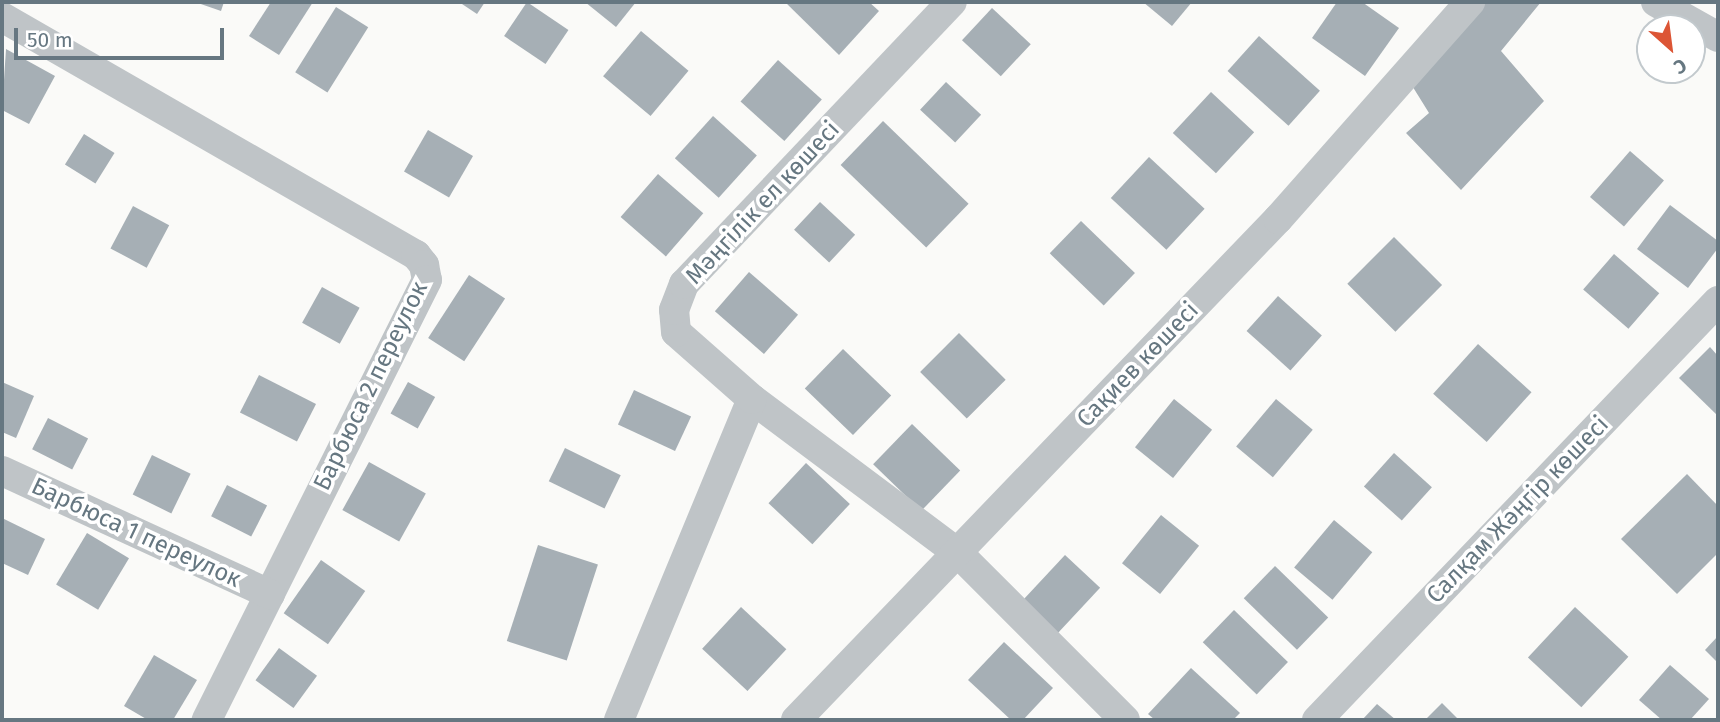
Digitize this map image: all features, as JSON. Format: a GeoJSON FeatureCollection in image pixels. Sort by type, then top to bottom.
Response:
{"type":"FeatureCollection","features":[{"type":"Feature","properties":{"kind":"street","name":"Мәңгілік ел көшесі"},"geometry":{"type":"LineString","coordinates":[[952,2],[684,284],[674,310],[676,332],[752,399],[958,553],[1125,720]]}},
{"type":"Feature","properties":{"kind":"street","name":"Сақиев көшесі"},"geometry":{"type":"LineString","coordinates":[[796,720],[1279,219],[1470,2]]}},
{"type":"Feature","properties":{"kind":"street"},"geometry":{"type":"LineString","coordinates":[[1656,2],[1718,37]]}},
{"type":"Feature","properties":{"kind":"street","name":"Барбюса 2 переулок"},"geometry":{"type":"LineString","coordinates":[[2,17],[416,255],[424,265],[427,280],[207,720]]}},
{"type":"Feature","properties":{"kind":"street","name":"Салқам Жәңгір көшесі"},"geometry":{"type":"LineString","coordinates":[[1317,720],[1718,300]]}},
{"type":"Feature","properties":{"kind":"street"},"geometry":{"type":"LineString","coordinates":[[619,720],[752,399]]}},
{"type":"Feature","properties":{"kind":"street","name":"Барбюса 1 переулок"},"geometry":{"type":"LineString","coordinates":[[2,471],[270,594]]}},
{"type":"Feature","properties":{"kind":"building"},"geometry":{"type":"Polygon","coordinates":[[[195,2],[224,2],[221,11],[195,2]]]}},
{"type":"Feature","properties":{"kind":"building"},"geometry":{"type":"Polygon","coordinates":[[[271,2],[313,2],[279,55],[249,36],[271,2]]]}},
{"type":"Feature","properties":{"kind":"building"},"geometry":{"type":"Polygon","coordinates":[[[459,2],[485,2],[477,14],[459,2]]]}},
{"type":"Feature","properties":{"kind":"building"},"geometry":{"type":"Polygon","coordinates":[[[527,2],[568,30],[546,64],[504,36],[527,2]]]}},
{"type":"Feature","properties":{"kind":"building"},"geometry":{"type":"Polygon","coordinates":[[[585,2],[636,2],[616,27],[585,2]]]}},
{"type":"Feature","properties":{"kind":"building"},"geometry":{"type":"Polygon","coordinates":[[[785,2],[869,2],[879,11],[839,55],[785,2]]]}},
{"type":"Feature","properties":{"kind":"building"},"geometry":{"type":"Polygon","coordinates":[[[1143,2],[1192,2],[1172,26],[1143,2]]]}},
{"type":"Feature","properties":{"kind":"building"},"geometry":{"type":"Polygon","coordinates":[[[1337,2],[1362,2],[1399,28],[1365,76],[1312,38],[1337,2]]]}},
{"type":"Feature","properties":{"kind":"building"},"geometry":{"type":"Polygon","coordinates":[[[1482,2],[1541,2],[1501,51],[1544,101],[1461,190],[1406,133],[1429,113],[1411,84],[1482,2]]]}},
{"type":"Feature","properties":{"kind":"building"},"geometry":{"type":"Polygon","coordinates":[[[336,7],[368,27],[327,92],[295,72],[336,7]]]}},
{"type":"Feature","properties":{"kind":"building"},"geometry":{"type":"Polygon","coordinates":[[[992,8],[1031,44],[1001,76],[962,40],[992,8]]]}},
{"type":"Feature","properties":{"kind":"building"},"geometry":{"type":"Polygon","coordinates":[[[641,31],[688,71],[651,116],[603,76],[641,31]]]}},
{"type":"Feature","properties":{"kind":"building"},"geometry":{"type":"Polygon","coordinates":[[[1259,36],[1320,91],[1288,126],[1228,71],[1259,36]]]}},
{"type":"Feature","properties":{"kind":"building"},"geometry":{"type":"Polygon","coordinates":[[[6,49],[55,76],[29,124],[2,110],[6,49]]]}},
{"type":"Feature","properties":{"kind":"building"},"geometry":{"type":"Polygon","coordinates":[[[778,60],[822,99],[784,141],[741,102],[778,60]]]}},
{"type":"Feature","properties":{"kind":"building"},"geometry":{"type":"Polygon","coordinates":[[[946,82],[981,115],[955,143],[920,110],[946,82]]]}},
{"type":"Feature","properties":{"kind":"building"},"geometry":{"type":"Polygon","coordinates":[[[1211,92],[1254,132],[1216,173],[1173,133],[1211,92]]]}},
{"type":"Feature","properties":{"kind":"building"},"geometry":{"type":"Polygon","coordinates":[[[713,116],[757,155],[719,198],[675,158],[713,116]]]}},
{"type":"Feature","properties":{"kind":"building"},"geometry":{"type":"Polygon","coordinates":[[[883,121],[969,204],[926,248],[841,165],[883,121]]]}},
{"type":"Feature","properties":{"kind":"building"},"geometry":{"type":"Polygon","coordinates":[[[428,130],[473,156],[449,198],[404,172],[428,130]]]}},
{"type":"Feature","properties":{"kind":"building"},"geometry":{"type":"Polygon","coordinates":[[[84,134],[115,153],[95,184],[65,165],[84,134]]]}},
{"type":"Feature","properties":{"kind":"building"},"geometry":{"type":"Polygon","coordinates":[[[1630,151],[1664,181],[1624,227],[1590,197],[1630,151]]]}},
{"type":"Feature","properties":{"kind":"building"},"geometry":{"type":"Polygon","coordinates":[[[1149,157],[1205,209],[1166,250],[1111,198],[1149,157]]]}},
{"type":"Feature","properties":{"kind":"building"},"geometry":{"type":"Polygon","coordinates":[[[658,174],[703,213],[666,256],[621,217],[658,174]]]}},
{"type":"Feature","properties":{"kind":"building"},"geometry":{"type":"Polygon","coordinates":[[[820,202],[855,235],[829,263],[794,230],[820,202]]]}},
{"type":"Feature","properties":{"kind":"building"},"geometry":{"type":"Polygon","coordinates":[[[1670,205],[1718,241],[1718,248],[1688,288],[1637,249],[1670,205]]]}},
{"type":"Feature","properties":{"kind":"building"},"geometry":{"type":"Polygon","coordinates":[[[133,206],[169,225],[147,268],[110,248],[133,206]]]}},
{"type":"Feature","properties":{"kind":"building"},"geometry":{"type":"Polygon","coordinates":[[[1081,221],[1135,273],[1104,305],[1050,253],[1081,221]]]}},
{"type":"Feature","properties":{"kind":"building"},"geometry":{"type":"Polygon","coordinates":[[[1394,237],[1442,285],[1395,332],[1347,284],[1394,237]]]}},
{"type":"Feature","properties":{"kind":"building"},"geometry":{"type":"Polygon","coordinates":[[[1614,254],[1659,293],[1628,329],[1583,289],[1614,254]]]}},
{"type":"Feature","properties":{"kind":"building"},"geometry":{"type":"Polygon","coordinates":[[[749,272],[798,315],[764,354],[715,311],[749,272]]]}},
{"type":"Feature","properties":{"kind":"building"},"geometry":{"type":"Polygon","coordinates":[[[469,275],[505,298],[464,361],[428,338],[469,275]]]}},
{"type":"Feature","properties":{"kind":"building"},"geometry":{"type":"Polygon","coordinates":[[[322,287],[360,308],[340,344],[302,323],[322,287]]]}},
{"type":"Feature","properties":{"kind":"building"},"geometry":{"type":"Polygon","coordinates":[[[1278,296],[1322,335],[1290,370],[1247,331],[1278,296]]]}},
{"type":"Feature","properties":{"kind":"building"},"geometry":{"type":"Polygon","coordinates":[[[959,333],[1006,380],[967,419],[920,372],[959,333]]]}},
{"type":"Feature","properties":{"kind":"building"},"geometry":{"type":"Polygon","coordinates":[[[1478,344],[1532,392],[1487,442],[1433,394],[1478,344]]]}},
{"type":"Feature","properties":{"kind":"building"},"geometry":{"type":"Polygon","coordinates":[[[1710,347],[1718,356],[1718,416],[1679,378],[1710,347]]]}},
{"type":"Feature","properties":{"kind":"building"},"geometry":{"type":"Polygon","coordinates":[[[843,349],[891,396],[853,435],[805,389],[843,349]]]}},
{"type":"Feature","properties":{"kind":"building"},"geometry":{"type":"Polygon","coordinates":[[[259,375],[316,404],[297,441],[240,412],[259,375]]]}},
{"type":"Feature","properties":{"kind":"building"},"geometry":{"type":"Polygon","coordinates":[[[2,382],[34,396],[16,438],[2,432],[2,382]]]}},
{"type":"Feature","properties":{"kind":"building"},"geometry":{"type":"Polygon","coordinates":[[[408,382],[435,397],[418,429],[391,413],[408,382]]]}},
{"type":"Feature","properties":{"kind":"building"},"geometry":{"type":"Polygon","coordinates":[[[634,390],[691,417],[675,451],[618,424],[634,390]]]}},
{"type":"Feature","properties":{"kind":"building"},"geometry":{"type":"Polygon","coordinates":[[[1174,399],[1212,430],[1173,478],[1135,447],[1174,399]]]}},
{"type":"Feature","properties":{"kind":"building"},"geometry":{"type":"Polygon","coordinates":[[[1276,399],[1313,430],[1273,477],[1236,446],[1276,399]]]}},
{"type":"Feature","properties":{"kind":"building"},"geometry":{"type":"Polygon","coordinates":[[[48,418],[88,438],[72,470],[32,449],[48,418]]]}},
{"type":"Feature","properties":{"kind":"building"},"geometry":{"type":"Polygon","coordinates":[[[912,424],[960,471],[921,511],[873,464],[912,424]]]}},
{"type":"Feature","properties":{"kind":"building"},"geometry":{"type":"Polygon","coordinates":[[[565,448],[621,475],[605,508],[549,481],[565,448]]]}},
{"type":"Feature","properties":{"kind":"building"},"geometry":{"type":"Polygon","coordinates":[[[1394,453],[1432,487],[1402,521],[1364,486],[1394,453]]]}},
{"type":"Feature","properties":{"kind":"building"},"geometry":{"type":"Polygon","coordinates":[[[152,455],[191,474],[171,513],[133,495],[152,455]]]}},
{"type":"Feature","properties":{"kind":"building"},"geometry":{"type":"Polygon","coordinates":[[[369,462],[426,494],[399,542],[342,510],[369,462]]]}},
{"type":"Feature","properties":{"kind":"building"},"geometry":{"type":"Polygon","coordinates":[[[806,463],[850,504],[812,544],[768,503],[806,463]]]}},
{"type":"Feature","properties":{"kind":"building"},"geometry":{"type":"Polygon","coordinates":[[[1687,474],[1718,506],[1718,553],[1677,594],[1621,539],[1687,474]]]}},
{"type":"Feature","properties":{"kind":"building"},"geometry":{"type":"Polygon","coordinates":[[[227,485],[267,505],[251,537],[211,516],[227,485]]]}},
{"type":"Feature","properties":{"kind":"building"},"geometry":{"type":"Polygon","coordinates":[[[1161,515],[1199,546],[1160,594],[1122,563],[1161,515]]]}},
{"type":"Feature","properties":{"kind":"building"},"geometry":{"type":"Polygon","coordinates":[[[2,518],[45,539],[28,575],[2,563],[2,518]]]}},
{"type":"Feature","properties":{"kind":"building"},"geometry":{"type":"Polygon","coordinates":[[[1334,520],[1372,552],[1332,600],[1294,567],[1334,520]]]}},
{"type":"Feature","properties":{"kind":"building"},"geometry":{"type":"Polygon","coordinates":[[[87,533],[129,558],[98,610],[56,584],[87,533]]]}},
{"type":"Feature","properties":{"kind":"building"},"geometry":{"type":"Polygon","coordinates":[[[538,545],[598,564],[567,661],[507,641],[538,545]]]}},
{"type":"Feature","properties":{"kind":"building"},"geometry":{"type":"Polygon","coordinates":[[[1065,555],[1100,588],[1054,637],[1019,605],[1065,555]]]}},
{"type":"Feature","properties":{"kind":"building"},"geometry":{"type":"Polygon","coordinates":[[[321,560],[365,591],[328,644],[284,613],[321,560]]]}},
{"type":"Feature","properties":{"kind":"building"},"geometry":{"type":"Polygon","coordinates":[[[1275,566],[1328,617],[1297,650],[1244,598],[1275,566]]]}},
{"type":"Feature","properties":{"kind":"building"},"geometry":{"type":"Polygon","coordinates":[[[741,607],[786,649],[747,691],[702,649],[741,607]]]}},
{"type":"Feature","properties":{"kind":"building"},"geometry":{"type":"Polygon","coordinates":[[[1575,607],[1628,657],[1581,707],[1528,657],[1575,607]]]}},
{"type":"Feature","properties":{"kind":"building"},"geometry":{"type":"Polygon","coordinates":[[[1234,610],[1288,662],[1257,694],[1203,642],[1234,610]]]}},
{"type":"Feature","properties":{"kind":"building"},"geometry":{"type":"Polygon","coordinates":[[[1718,636],[1718,663],[1705,650],[1718,636]]]}},
{"type":"Feature","properties":{"kind":"building"},"geometry":{"type":"Polygon","coordinates":[[[1004,642],[1053,688],[1023,720],[1011,720],[968,680],[1004,642]]]}},
{"type":"Feature","properties":{"kind":"building"},"geometry":{"type":"Polygon","coordinates":[[[279,648],[317,676],[294,708],[255,680],[279,648]]]}},
{"type":"Feature","properties":{"kind":"building"},"geometry":{"type":"Polygon","coordinates":[[[154,655],[197,680],[173,720],[148,720],[124,706],[154,655]]]}},
{"type":"Feature","properties":{"kind":"building"},"geometry":{"type":"Polygon","coordinates":[[[1670,665],[1709,699],[1690,720],[1662,720],[1639,700],[1670,665]]]}},
{"type":"Feature","properties":{"kind":"building"},"geometry":{"type":"Polygon","coordinates":[[[1191,668],[1240,713],[1233,720],[1155,720],[1148,714],[1191,668]]]}},
{"type":"Feature","properties":{"kind":"building"},"geometry":{"type":"Polygon","coordinates":[[[1442,703],[1459,720],[1425,720],[1442,703]]]}},
{"type":"Feature","properties":{"kind":"building"},"geometry":{"type":"Polygon","coordinates":[[[1377,704],[1396,720],[1362,720],[1377,704]]]}}]}
